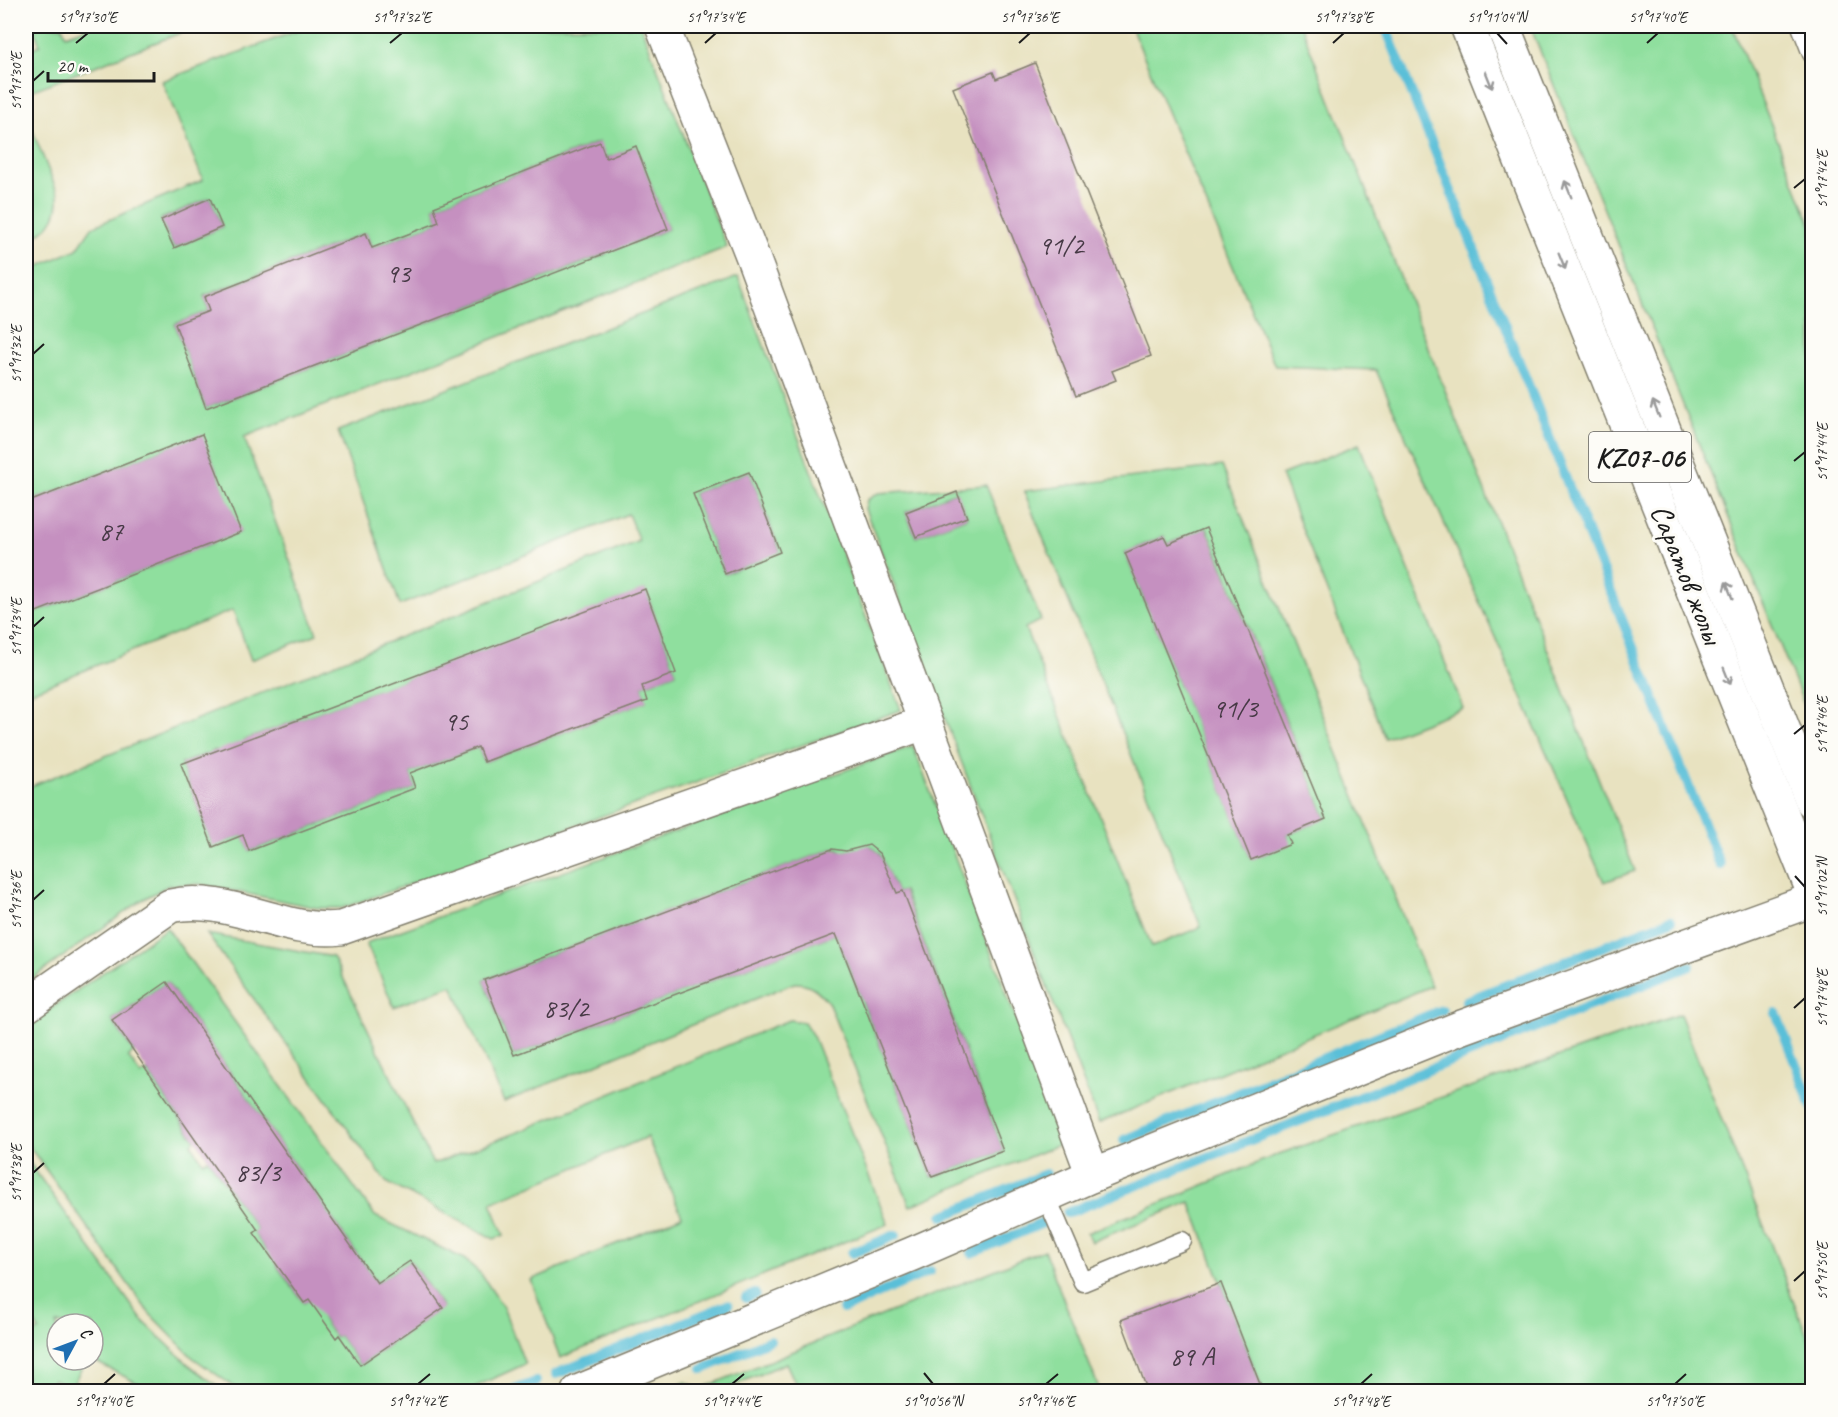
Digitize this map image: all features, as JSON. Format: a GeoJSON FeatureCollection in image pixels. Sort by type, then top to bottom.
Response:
{"type":"FeatureCollection","features":[{"type":"Feature","properties":{"kind":"street"},"geometry":{"type":"LineString","coordinates":[[663,26],[756,265],[1093,1175]]}},
{"type":"Feature","properties":{"kind":"street","name":"Саратов жолы"},"geometry":{"type":"LineString","coordinates":[[1467,26],[1812,889]]}},
{"type":"Feature","properties":{"kind":"street","name":"Саратов жолы"},"geometry":{"type":"LineString","coordinates":[[1503,26],[1812,801]]}},
{"type":"Feature","properties":{"kind":"street"},"geometry":{"type":"LineString","coordinates":[[26,1006],[170,906],[191,902],[312,928],[341,928],[924,723]]}},
{"type":"Feature","properties":{"kind":"street"},"geometry":{"type":"LineString","coordinates":[[578,1392],[1093,1175],[1462,1027],[1812,900]]}},
{"type":"Feature","properties":{"kind":"lane"},"geometry":{"type":"LineString","coordinates":[[1801,26],[1812,54]]}},
{"type":"Feature","properties":{"kind":"lane"},"geometry":{"type":"LineString","coordinates":[[1046,1196],[1083,1282],[1182,1241]]}},
{"type":"Feature","properties":{"kind":"green space"},"geometry":{"type":"Polygon","coordinates":[[[43,26],[62,26],[66,35],[91,26],[198,26],[26,93],[26,51],[40,45],[34,29],[43,26]]]}},
{"type":"Feature","properties":{"kind":"green space"},"geometry":{"type":"Polygon","coordinates":[[[310,26],[641,26],[727,247],[244,437],[317,634],[251,660],[233,610],[26,694],[26,616],[240,532],[208,450],[178,461],[172,446],[26,503],[26,272],[77,249],[92,227],[203,180],[162,81],[310,26]],[[599,142],[434,207],[439,222],[372,248],[366,233],[204,296],[209,311],[175,324],[206,408],[606,254],[600,236],[633,243],[668,229],[636,147],[606,158],[599,142]],[[210,198],[161,219],[174,248],[222,227],[210,198]]]}},
{"type":"Feature","properties":{"kind":"green space"},"geometry":{"type":"Polygon","coordinates":[[[1131,26],[1301,26],[1635,871],[1604,882],[1376,370],[1275,366],[1131,26]]]}},
{"type":"Feature","properties":{"kind":"green space"},"geometry":{"type":"Polygon","coordinates":[[[1530,26],[1732,26],[1812,227],[1812,724],[1530,26]]]}},
{"type":"Feature","properties":{"kind":"green space"},"geometry":{"type":"Polygon","coordinates":[[[26,114],[58,194],[58,203],[51,223],[26,241],[26,114]]]}},
{"type":"Feature","properties":{"kind":"green space"},"geometry":{"type":"Polygon","coordinates":[[[738,277],[901,710],[342,908],[318,908],[199,884],[169,885],[142,900],[26,983],[26,788],[639,541],[628,514],[400,605],[338,431],[738,277]],[[749,472],[693,494],[725,574],[780,551],[749,472]],[[645,590],[245,740],[223,767],[216,750],[181,764],[213,846],[243,835],[250,851],[415,788],[410,773],[478,747],[484,762],[646,701],[642,686],[676,673],[645,590]]]}},
{"type":"Feature","properties":{"kind":"green space"},"geometry":{"type":"Polygon","coordinates":[[[1359,444],[1463,708],[1385,738],[1281,475],[1359,444]]]}},
{"type":"Feature","properties":{"kind":"green space"},"geometry":{"type":"Polygon","coordinates":[[[1222,466],[1431,986],[1099,1123],[865,509],[867,500],[878,493],[986,485],[1041,620],[1025,628],[1152,947],[1201,927],[1024,491],[1222,466]],[[956,492],[906,512],[916,537],[967,517],[956,492]],[[1207,528],[1168,544],[1164,536],[1125,553],[1251,859],[1290,844],[1287,835],[1326,818],[1207,528]]]}},
{"type":"Feature","properties":{"kind":"green space"},"geometry":{"type":"Polygon","coordinates":[[[913,746],[1063,1143],[910,1206],[828,1002],[814,988],[800,983],[794,983],[504,1102],[452,985],[394,1007],[366,943],[913,746]],[[871,846],[843,852],[837,848],[832,849],[484,980],[514,1055],[836,934],[932,1177],[1003,1151],[904,891],[897,893],[880,854],[871,846]]]}},
{"type":"Feature","properties":{"kind":"green space"},"geometry":{"type":"Polygon","coordinates":[[[167,928],[375,1216],[464,1259],[481,1274],[503,1307],[525,1364],[466,1391],[240,1391],[192,1357],[149,1313],[26,1142],[26,1026],[167,928]],[[167,982],[112,1020],[134,1052],[128,1057],[141,1075],[147,1071],[195,1140],[191,1144],[203,1162],[208,1159],[258,1230],[254,1233],[266,1250],[270,1248],[279,1269],[304,1303],[313,1297],[323,1320],[335,1338],[339,1335],[360,1365],[443,1307],[410,1261],[377,1283],[167,982]]]}},
{"type":"Feature","properties":{"kind":"green space"},"geometry":{"type":"Polygon","coordinates":[[[207,934],[333,957],[433,1164],[518,1132],[789,1020],[804,1022],[813,1036],[888,1224],[560,1358],[531,1280],[682,1216],[647,1137],[491,1203],[504,1235],[494,1239],[386,1182],[207,934]]]}},
{"type":"Feature","properties":{"kind":"green space"},"geometry":{"type":"Polygon","coordinates":[[[1680,1014],[1812,1348],[1812,1391],[1263,1391],[1190,1202],[1091,1242],[1087,1233],[1279,1154],[1680,1014]]]}},
{"type":"Feature","properties":{"kind":"green space"},"geometry":{"type":"Polygon","coordinates":[[[26,1158],[142,1320],[188,1364],[224,1391],[153,1391],[105,1367],[105,1312],[45,1312],[45,1372],[80,1372],[71,1388],[54,1379],[47,1391],[26,1391],[26,1340],[39,1330],[26,1311],[26,1158]]]}},
{"type":"Feature","properties":{"kind":"green space"},"geometry":{"type":"Polygon","coordinates":[[[1044,1250],[1100,1391],[799,1391],[786,1363],[721,1391],[662,1391],[686,1382],[700,1389],[1044,1250]]]}},
{"type":"Feature","properties":{"kind":"building"},"geometry":{"type":"Polygon","coordinates":[[[1035,63],[1151,356],[1112,371],[1116,380],[1076,396],[953,88],[993,72],[996,79],[1035,63]]]}},
{"type":"Feature","properties":{"kind":"building"},"geometry":{"type":"Polygon","coordinates":[[[600,142],[606,158],[636,146],[668,229],[206,408],[175,324],[209,311],[204,297],[366,233],[372,248],[439,222],[434,207],[600,142]]]}},
{"type":"Feature","properties":{"kind":"building"},"geometry":{"type":"Polygon","coordinates":[[[210,198],[222,227],[174,248],[161,220],[210,198]]]}},
{"type":"Feature","properties":{"kind":"building"},"geometry":{"type":"Polygon","coordinates":[[[202,434],[241,532],[26,616],[26,503],[202,434]]]}},
{"type":"Feature","properties":{"kind":"building"},"geometry":{"type":"Polygon","coordinates":[[[749,472],[780,552],[725,574],[693,494],[749,472]]]}},
{"type":"Feature","properties":{"kind":"building"},"geometry":{"type":"Polygon","coordinates":[[[957,492],[967,517],[916,537],[906,512],[957,492]]]}},
{"type":"Feature","properties":{"kind":"building"},"geometry":{"type":"Polygon","coordinates":[[[1206,528],[1326,819],[1287,835],[1291,844],[1251,860],[1125,553],[1164,536],[1168,544],[1206,528]]]}},
{"type":"Feature","properties":{"kind":"building"},"geometry":{"type":"Polygon","coordinates":[[[645,589],[676,673],[642,686],[647,701],[484,762],[478,747],[410,773],[415,788],[249,851],[243,835],[213,847],[181,764],[645,589]]]}},
{"type":"Feature","properties":{"kind":"building"},"geometry":{"type":"Polygon","coordinates":[[[869,845],[880,854],[897,893],[903,891],[1003,1151],[932,1177],[836,934],[514,1055],[484,980],[832,849],[846,851],[869,845]]]}},
{"type":"Feature","properties":{"kind":"building"},"geometry":{"type":"Polygon","coordinates":[[[167,982],[377,1283],[410,1261],[443,1308],[360,1365],[339,1335],[336,1338],[309,1300],[304,1303],[254,1233],[258,1230],[112,1020],[167,982]]]}},
{"type":"Feature","properties":{"kind":"building"},"geometry":{"type":"Polygon","coordinates":[[[1221,1283],[1263,1392],[1148,1392],[1121,1320],[1221,1283]]]}},
{"type":"Feature","properties":{"kind":"waterway"},"geometry":{"type":"LineString","coordinates":[[1385,26],[1720,865]]}},
{"type":"Feature","properties":{"kind":"waterway"},"geometry":{"type":"LineString","coordinates":[[1466,1001],[1671,920]]}},
{"type":"Feature","properties":{"kind":"waterway"},"geometry":{"type":"LineString","coordinates":[[1067,1213],[1690,966]]}},
{"type":"Feature","properties":{"kind":"waterway"},"geometry":{"type":"LineString","coordinates":[[1124,1140],[1442,1010]]}},
{"type":"Feature","properties":{"kind":"waterway"},"geometry":{"type":"LineString","coordinates":[[1776,1013],[1812,1107]]}},
{"type":"Feature","properties":{"kind":"waterway"},"geometry":{"type":"LineString","coordinates":[[943,1216],[1046,1174]]}},
{"type":"Feature","properties":{"kind":"waterway"},"geometry":{"type":"LineString","coordinates":[[972,1253],[1043,1223]]}},
{"type":"Feature","properties":{"kind":"waterway"},"geometry":{"type":"LineString","coordinates":[[852,1253],[896,1235]]}},
{"type":"Feature","properties":{"kind":"waterway"},"geometry":{"type":"LineString","coordinates":[[843,1309],[930,1271]]}},
{"type":"Feature","properties":{"kind":"waterway"},"geometry":{"type":"LineString","coordinates":[[746,1298],[755,1294]]}},
{"type":"Feature","properties":{"kind":"waterway"},"geometry":{"type":"LineString","coordinates":[[556,1374],[728,1305]]}},
{"type":"Feature","properties":{"kind":"waterway"},"geometry":{"type":"LineString","coordinates":[[703,1369],[770,1340]]}},
{"type":"Feature","properties":{"kind":"waterway"},"geometry":{"type":"LineString","coordinates":[[510,1392],[536,1382]]}}]}
